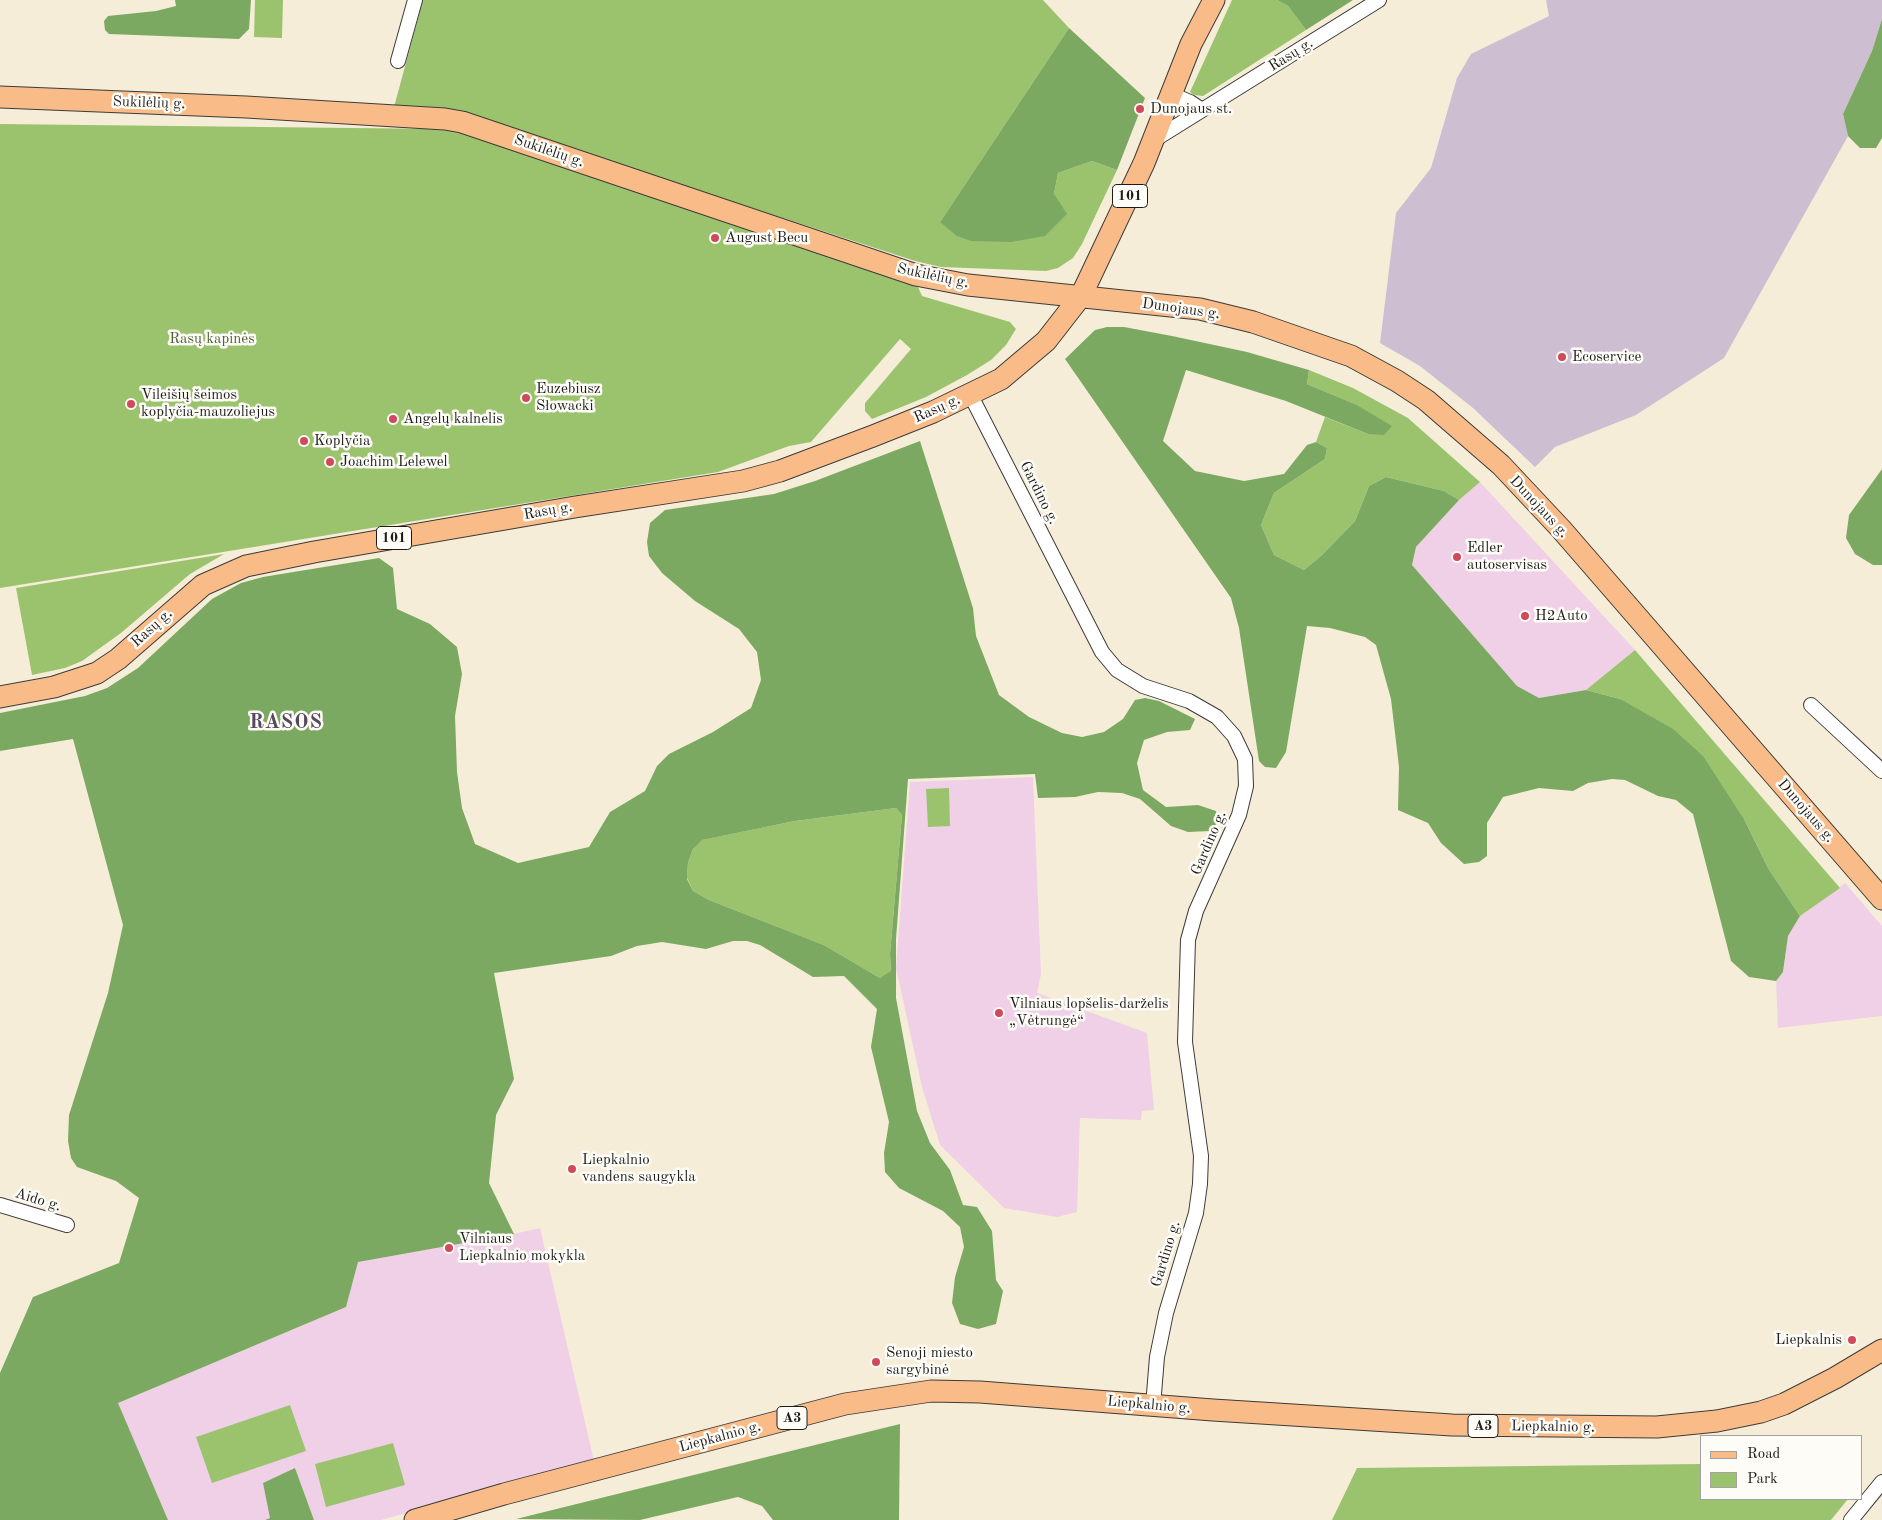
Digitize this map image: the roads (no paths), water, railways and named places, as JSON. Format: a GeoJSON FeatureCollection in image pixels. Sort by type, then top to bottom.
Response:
{"type":"FeatureCollection","features":[{"type":"Feature","properties":{"kind":"main road","name":"101"},"geometry":{"type":"LineString","coordinates":[[1081,296],[1126,205],[1154,140],[1191,44],[1214,0]]}},
{"type":"Feature","properties":{"kind":"main road","name":"Sukilėlių g."},"geometry":{"type":"LineString","coordinates":[[0,97],[246,107],[445,119],[462,122],[916,275],[968,285],[1081,296]]}},
{"type":"Feature","properties":{"kind":"main road","name":"Rasų g."},"geometry":{"type":"LineString","coordinates":[[0,697],[54,687],[97,673],[118,659],[203,586],[246,566],[314,552],[566,508],[744,481],[780,471],[873,436],[1001,379],[1046,340],[1081,296]]}},
{"type":"Feature","properties":{"kind":"main road","name":"Dunojaus g."},"geometry":{"type":"LineString","coordinates":[[1081,296],[1200,309],[1253,322],[1351,356],[1397,381],[1426,400],[1501,465],[1534,499],[1882,899]]}},
{"type":"Feature","properties":{"kind":"main road","name":"Liepkalnio g."},"geometry":{"type":"LineString","coordinates":[[415,1520],[504,1494],[836,1407],[890,1396],[931,1391],[980,1392],[1153,1406],[1452,1425],[1657,1427],[1717,1422],[1762,1412],[1784,1404],[1818,1387],[1882,1350]]}},
{"type":"Feature","properties":{"kind":"street"},"geometry":{"type":"LineString","coordinates":[[398,61],[415,0]]}},
{"type":"Feature","properties":{"kind":"street","name":"Rasų g."},"geometry":{"type":"LineString","coordinates":[[1154,140],[1379,0]]}},
{"type":"Feature","properties":{"kind":"street"},"geometry":{"type":"LineString","coordinates":[[1171,94],[1190,102],[1202,110]]}},
{"type":"Feature","properties":{"kind":"street","name":"Gardino g."},"geometry":{"type":"LineString","coordinates":[[970,394],[1102,652],[1117,670],[1142,686],[1189,701],[1217,717],[1234,736],[1245,759],[1246,786],[1239,815],[1196,911],[1188,940],[1185,1042],[1201,1156],[1200,1184],[1196,1212],[1166,1312],[1158,1357],[1153,1406]]}},
{"type":"Feature","properties":{"kind":"street"},"geometry":{"type":"LineString","coordinates":[[1812,705],[1882,771]]}},
{"type":"Feature","properties":{"kind":"street","name":"Aido g."},"geometry":{"type":"LineString","coordinates":[[0,1205],[66,1225]]}},
{"type":"Feature","properties":{"kind":"street"},"geometry":{"type":"LineString","coordinates":[[1851,1520],[1882,1482]]}},
{"type":"Feature","properties":{"kind":"place","name":"Dunojaus st."},"geometry":{"type":"Point","coordinates":[1140,109]}},
{"type":"Feature","properties":{"kind":"place","name":"August Becu"},"geometry":{"type":"Point","coordinates":[715,238]}},
{"type":"Feature","properties":{"kind":"place","name":"Ecoservice"},"geometry":{"type":"Point","coordinates":[1562,357]}},
{"type":"Feature","properties":{"kind":"place","name":"Euzebiusz Słowacki"},"geometry":{"type":"Point","coordinates":[526,398]}},
{"type":"Feature","properties":{"kind":"place","name":"Vileišių šeimos koplyčia-mauzoliejus"},"geometry":{"type":"Point","coordinates":[131,404]}},
{"type":"Feature","properties":{"kind":"place","name":"Angelų kalnelis"},"geometry":{"type":"Point","coordinates":[393,419]}},
{"type":"Feature","properties":{"kind":"place","name":"Koplyčia"},"geometry":{"type":"Point","coordinates":[304,441]}},
{"type":"Feature","properties":{"kind":"place","name":"Joachim Lelewel"},"geometry":{"type":"Point","coordinates":[330,462]}},
{"type":"Feature","properties":{"kind":"place","name":"Edler autoservisas"},"geometry":{"type":"Point","coordinates":[1457,557]}},
{"type":"Feature","properties":{"kind":"place","name":"H2Auto"},"geometry":{"type":"Point","coordinates":[1525,616]}},
{"type":"Feature","properties":{"kind":"place","name":"Vilniaus lopšelis-darželis „Vėtrungė“"},"geometry":{"type":"Point","coordinates":[999,1013]}},
{"type":"Feature","properties":{"kind":"place","name":"Liepkalnio vandens saugykla"},"geometry":{"type":"Point","coordinates":[572,1169]}},
{"type":"Feature","properties":{"kind":"place","name":"Vilniaus Liepkalnio mokykla"},"geometry":{"type":"Point","coordinates":[449,1248]}},
{"type":"Feature","properties":{"kind":"place","name":"Liepkalnis"},"geometry":{"type":"Point","coordinates":[1852,1340]}},
{"type":"Feature","properties":{"kind":"place","name":"Senoji miesto sargybinė"},"geometry":{"type":"Point","coordinates":[876,1362]}},
{"type":"Feature","properties":{"kind":"district","name":"RASOS"},"geometry":{"type":"Point","coordinates":[286,723]}},
{"type":"Feature","properties":{"kind":"park label","name":"Rasų kapinės"},"geometry":{"type":"Point","coordinates":[212,339]}}]}
